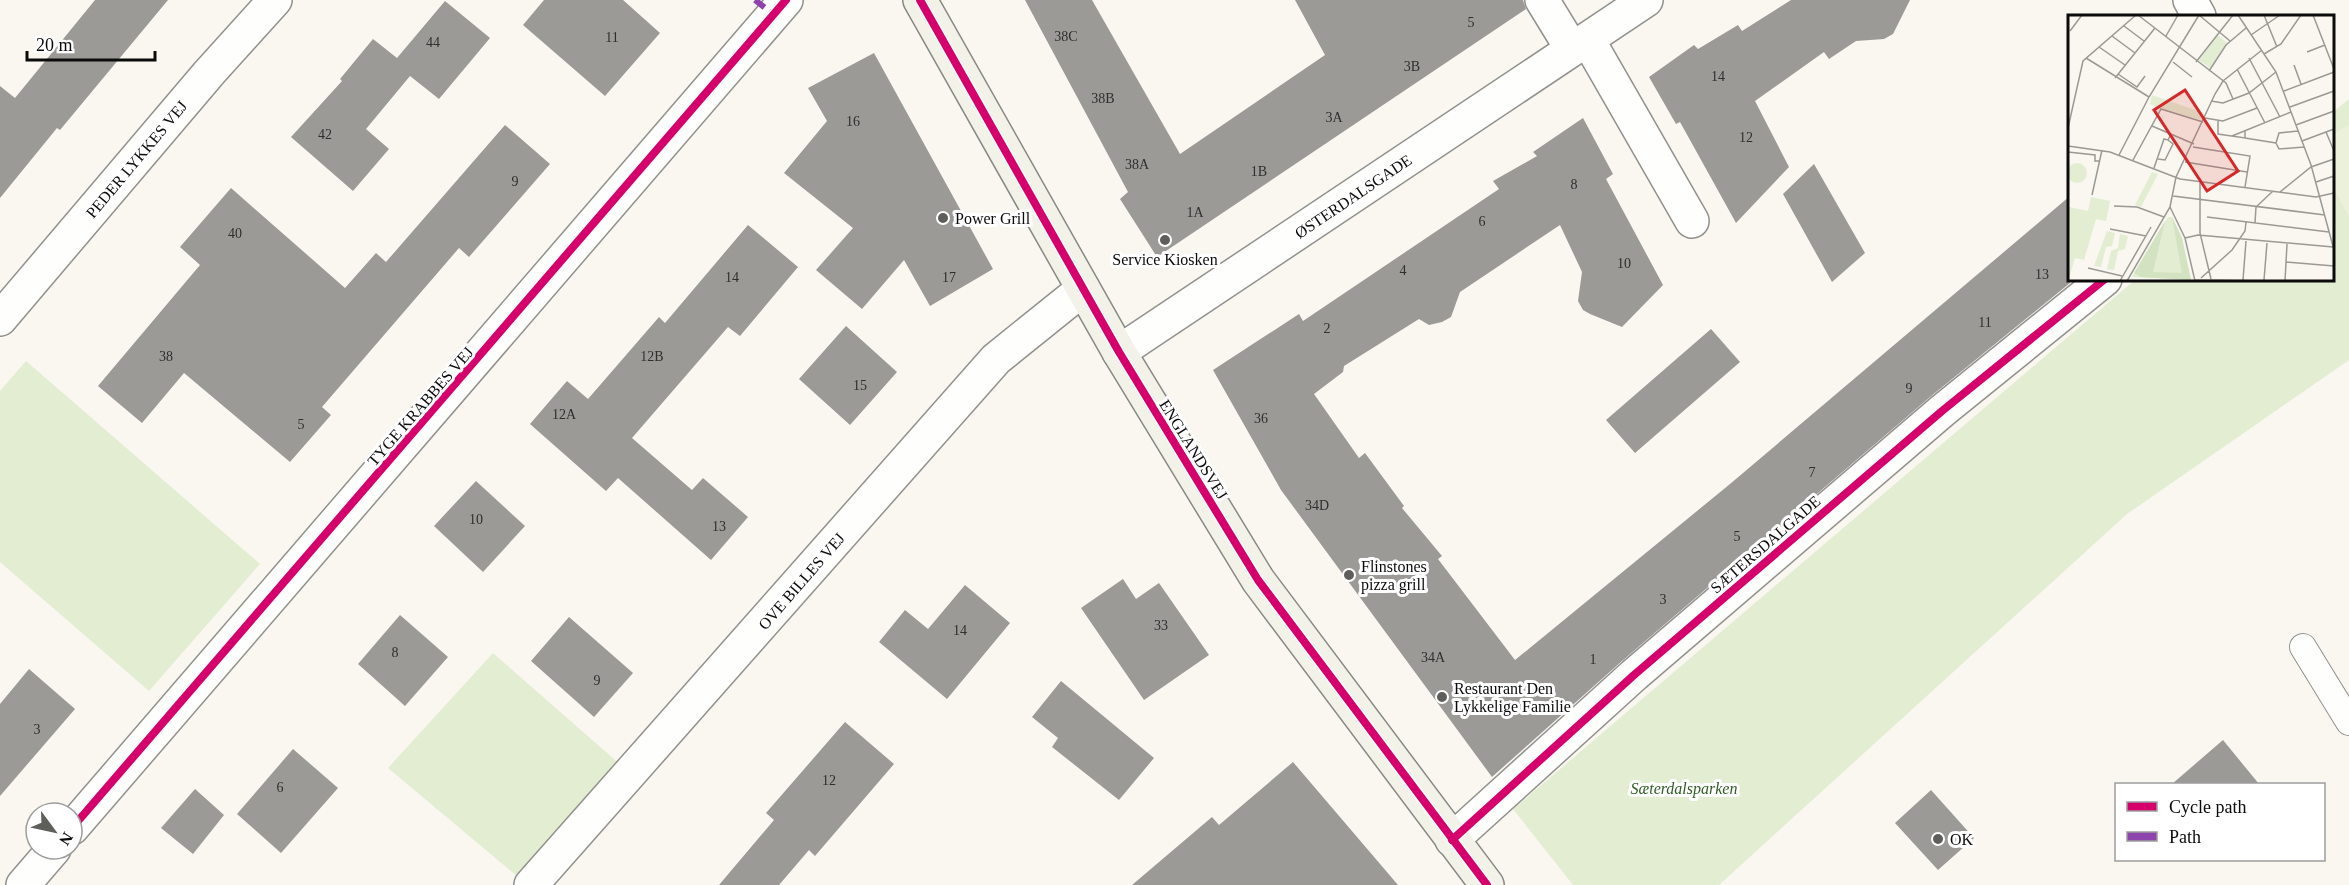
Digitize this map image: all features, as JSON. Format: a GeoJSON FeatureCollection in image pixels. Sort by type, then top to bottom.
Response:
{"type":"FeatureCollection","features":[{"type":"Feature","properties":{"kind":"street","name":"PEDER LYKKES VEJ"},"geometry":{"type":"LineString","coordinates":[[0,320],[274,0]]}},
{"type":"Feature","properties":{"kind":"street","name":"TYGE KRABBES VEJ"},"geometry":{"type":"LineString","coordinates":[[84,814],[786,0]]}},
{"type":"Feature","properties":{"kind":"street","name":"ENGLANDSVEJ"},"geometry":{"type":"LineString","coordinates":[[920,0],[1119,352],[1258,580],[1486,885]]}},
{"type":"Feature","properties":{"kind":"street"},"geometry":{"type":"LineString","coordinates":[[1542,0],[1580,45],[1692,221]]}},
{"type":"Feature","properties":{"kind":"street"},"geometry":{"type":"LineString","coordinates":[[2190,0],[2198,15]]}},
{"type":"Feature","properties":{"kind":"street","name":"ØSTERDALSGADE"},"geometry":{"type":"LineString","coordinates":[[1119,352],[1580,45],[1627,6]]}},
{"type":"Feature","properties":{"kind":"street","name":"SÆTERSDALGADE"},"geometry":{"type":"LineString","coordinates":[[1452,840],[1634,675],[1914,434],[2104,280]]}},
{"type":"Feature","properties":{"kind":"street","name":"OVE BILLES VEJ"},"geometry":{"type":"LineString","coordinates":[[531,885],[996,359],[1083,289]]}},
{"type":"Feature","properties":{"kind":"street"},"geometry":{"type":"LineString","coordinates":[[23,885],[44,861]]}},
{"type":"Feature","properties":{"kind":"lane"},"geometry":{"type":"LineString","coordinates":[[2303,646],[2349,722]]}},
{"type":"Feature","properties":{"kind":"green space","name":"Sæterdalsparken"},"geometry":{"type":"Polygon","coordinates":[[[2349,99],[2349,360],[2127,514],[1719,885],[1573,885],[1513,809],[2135,280],[2334,280],[2334,111],[2349,99]]]}},
{"type":"Feature","properties":{"kind":"green space"},"geometry":{"type":"Polygon","coordinates":[[[2349,125],[2349,217],[2334,189],[2334,133],[2349,125]]]}},
{"type":"Feature","properties":{"kind":"green space"},"geometry":{"type":"Polygon","coordinates":[[[26,361],[260,564],[149,691],[0,562],[0,391],[26,361]]]}},
{"type":"Feature","properties":{"kind":"green space"},"geometry":{"type":"Polygon","coordinates":[[[493,653],[622,766],[518,877],[388,768],[493,653]]]}},
{"type":"Feature","properties":{"kind":"building"},"geometry":{"type":"Polygon","coordinates":[[[95,0],[168,0],[60,130],[57,128],[0,198],[0,86],[15,98],[95,0]]]}},
{"type":"Feature","properties":{"kind":"building"},"geometry":{"type":"Polygon","coordinates":[[[544,0],[623,0],[660,33],[605,96],[523,25],[544,0]]]}},
{"type":"Feature","properties":{"kind":"building"},"geometry":{"type":"Polygon","coordinates":[[[1025,0],[1092,0],[1180,154],[1325,55],[1295,0],[1523,0],[1526,9],[1157,257],[1120,199],[1128,192],[1025,0]]]}},
{"type":"Feature","properties":{"kind":"building"},"geometry":{"type":"Polygon","coordinates":[[[1791,0],[1910,0],[1893,34],[1884,39],[1856,41],[1829,59],[1824,52],[1755,101],[1789,167],[1736,223],[1680,122],[1676,124],[1649,77],[1694,45],[1698,49],[1738,25],[1742,31],[1791,0]]]}},
{"type":"Feature","properties":{"kind":"building"},"geometry":{"type":"Polygon","coordinates":[[[445,1],[490,38],[439,99],[410,76],[366,129],[389,149],[353,191],[291,137],[342,81],[340,79],[373,39],[397,58],[445,1]]]}},
{"type":"Feature","properties":{"kind":"building"},"geometry":{"type":"Polygon","coordinates":[[[874,53],[993,269],[930,306],[904,260],[862,309],[816,270],[853,228],[784,173],[827,121],[808,88],[874,53]]]}},
{"type":"Feature","properties":{"kind":"building"},"geometry":{"type":"Polygon","coordinates":[[[1583,118],[1613,174],[1606,179],[1663,285],[1622,327],[1583,310],[1578,301],[1582,272],[1560,225],[1460,292],[1451,317],[1429,325],[1419,319],[1344,366],[1343,372],[1314,394],[1359,458],[1365,453],[1404,506],[1402,508],[1442,556],[1438,559],[1515,660],[1730,484],[2068,198],[2068,280],[2070,283],[1930,397],[1622,661],[1492,777],[1281,490],[1213,370],[1299,314],[1303,321],[1499,189],[1493,181],[1537,156],[1533,152],[1583,118]]]}},
{"type":"Feature","properties":{"kind":"building"},"geometry":{"type":"Polygon","coordinates":[[[505,125],[550,164],[469,257],[459,248],[322,407],[331,415],[290,462],[184,373],[142,423],[98,386],[200,265],[180,247],[231,188],[345,288],[376,253],[386,262],[505,125]]]}},
{"type":"Feature","properties":{"kind":"building"},"geometry":{"type":"Polygon","coordinates":[[[1814,164],[1865,253],[1832,282],[1783,194],[1814,164]]]}},
{"type":"Feature","properties":{"kind":"building"},"geometry":{"type":"Polygon","coordinates":[[[748,225],[798,267],[740,336],[728,327],[632,438],[692,490],[703,478],[748,517],[711,560],[618,478],[606,491],[530,424],[567,381],[588,399],[659,317],[665,323],[748,225]]]}},
{"type":"Feature","properties":{"kind":"building"},"geometry":{"type":"Polygon","coordinates":[[[846,326],[897,372],[850,425],[799,379],[846,326]]]}},
{"type":"Feature","properties":{"kind":"building"},"geometry":{"type":"Polygon","coordinates":[[[1711,329],[1740,362],[1635,453],[1606,420],[1711,329]]]}},
{"type":"Feature","properties":{"kind":"building"},"geometry":{"type":"Polygon","coordinates":[[[476,481],[525,526],[483,572],[434,526],[476,481]]]}},
{"type":"Feature","properties":{"kind":"building"},"geometry":{"type":"Polygon","coordinates":[[[1123,579],[1136,599],[1159,583],[1209,655],[1144,700],[1081,608],[1123,579]]]}},
{"type":"Feature","properties":{"kind":"building"},"geometry":{"type":"Polygon","coordinates":[[[965,585],[1010,623],[947,699],[879,642],[905,610],[928,629],[965,585]]]}},
{"type":"Feature","properties":{"kind":"building"},"geometry":{"type":"Polygon","coordinates":[[[400,615],[448,657],[405,706],[358,664],[400,615]]]}},
{"type":"Feature","properties":{"kind":"building"},"geometry":{"type":"Polygon","coordinates":[[[569,617],[633,673],[594,717],[531,661],[569,617]]]}},
{"type":"Feature","properties":{"kind":"building"},"geometry":{"type":"Polygon","coordinates":[[[29,669],[75,709],[0,796],[0,704],[29,669]]]}},
{"type":"Feature","properties":{"kind":"building"},"geometry":{"type":"Polygon","coordinates":[[[1061,681],[1154,758],[1119,800],[1052,747],[1058,738],[1032,717],[1061,681]]]}},
{"type":"Feature","properties":{"kind":"building"},"geometry":{"type":"Polygon","coordinates":[[[845,722],[894,764],[815,856],[809,850],[779,885],[719,885],[774,820],[766,813],[845,722]]]}},
{"type":"Feature","properties":{"kind":"building"},"geometry":{"type":"Polygon","coordinates":[[[2223,740],[2258,783],[2173,783],[2223,740]]]}},
{"type":"Feature","properties":{"kind":"building"},"geometry":{"type":"Polygon","coordinates":[[[293,749],[338,788],[281,853],[237,814],[293,749]]]}},
{"type":"Feature","properties":{"kind":"building"},"geometry":{"type":"Polygon","coordinates":[[[1293,762],[1398,885],[1132,885],[1212,817],[1219,825],[1293,762]]]}},
{"type":"Feature","properties":{"kind":"building"},"geometry":{"type":"Polygon","coordinates":[[[195,789],[224,815],[193,854],[161,828],[195,789]]]}},
{"type":"Feature","properties":{"kind":"building"},"geometry":{"type":"Polygon","coordinates":[[[1931,790],[1974,838],[1938,870],[1895,823],[1931,790]]]}},
{"type":"Feature","properties":{"kind":"marked path"},"geometry":{"type":"LineString","coordinates":[[755,0],[773,14]]}},
{"type":"Feature","properties":{"kind":"cycle path"},"geometry":{"type":"LineString","coordinates":[[84,814],[786,0]]}},
{"type":"Feature","properties":{"kind":"cycle path"},"geometry":{"type":"LineString","coordinates":[[920,0],[1119,352],[1258,580],[1487,885]]}},
{"type":"Feature","properties":{"kind":"cycle path"},"geometry":{"type":"LineString","coordinates":[[1452,840],[1634,675],[1942,411],[2104,280]]}},
{"type":"Feature","properties":{"kind":"place","name":"Power Grill"},"geometry":{"type":"Point","coordinates":[943,218]}},
{"type":"Feature","properties":{"kind":"place","name":"Service Kiosken"},"geometry":{"type":"Point","coordinates":[1165,240]}},
{"type":"Feature","properties":{"kind":"place","name":"Flinstones pizza grill"},"geometry":{"type":"Point","coordinates":[1349,575]}},
{"type":"Feature","properties":{"kind":"place","name":"Restaurant Den Lykkelige Familie"},"geometry":{"type":"Point","coordinates":[1442,697]}},
{"type":"Feature","properties":{"kind":"place","name":"OK"},"geometry":{"type":"Point","coordinates":[1938,839]}}]}
